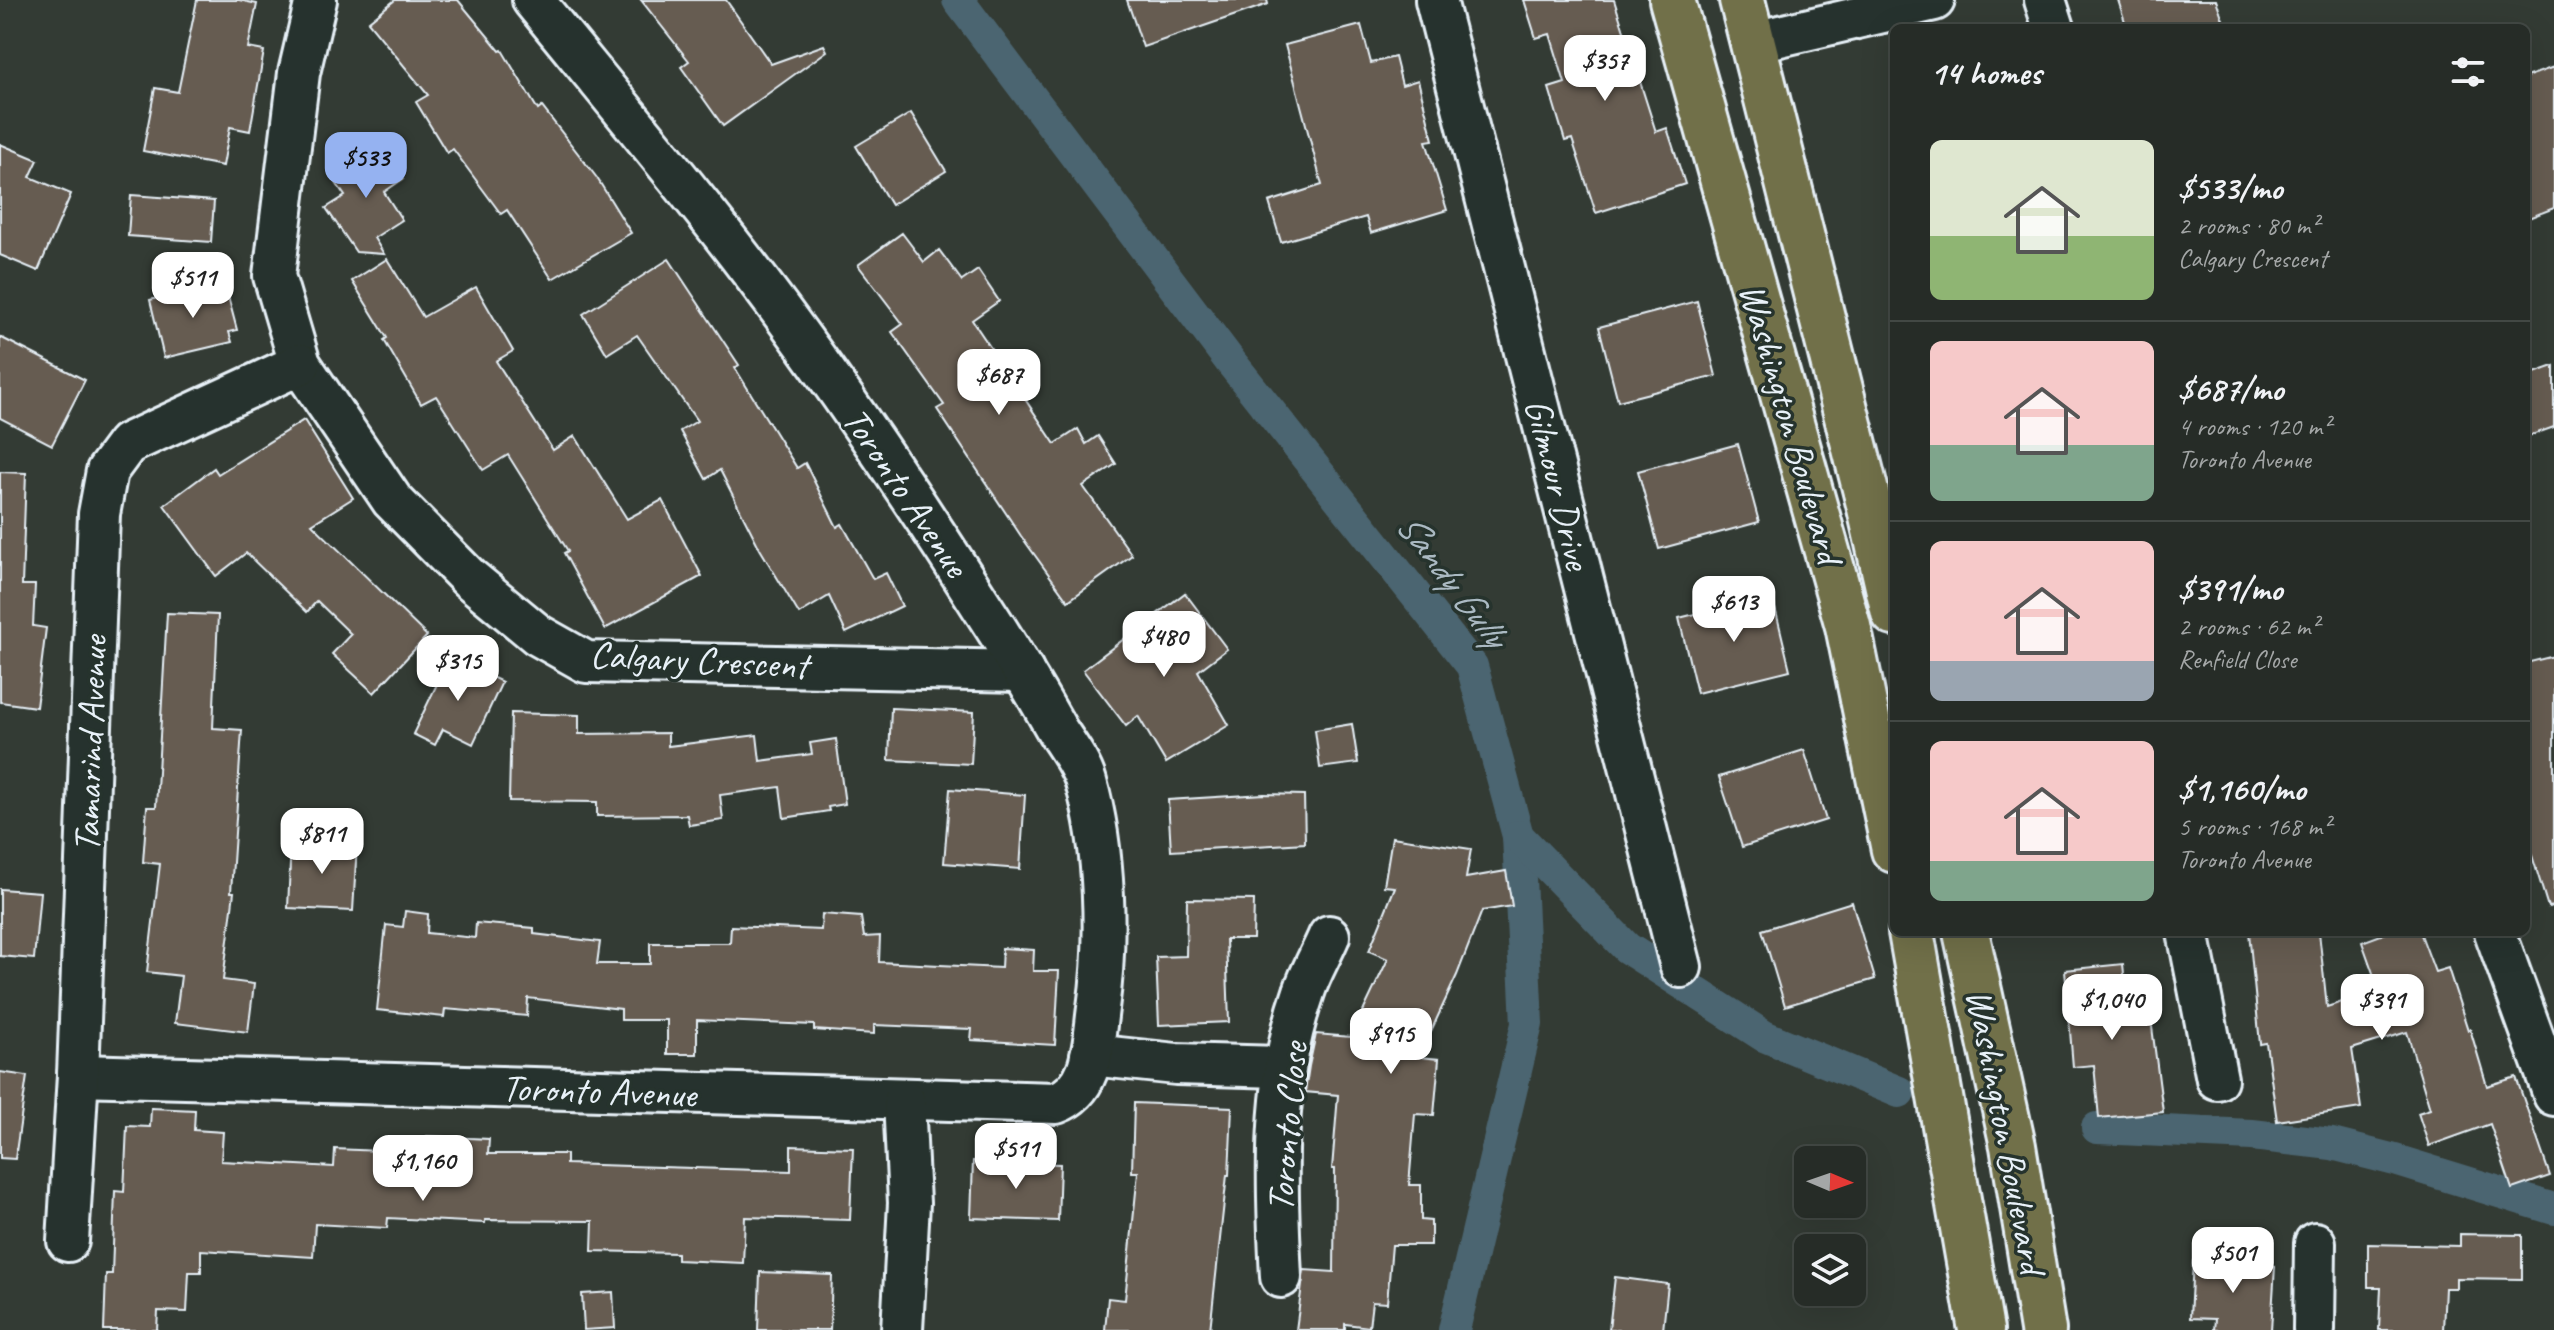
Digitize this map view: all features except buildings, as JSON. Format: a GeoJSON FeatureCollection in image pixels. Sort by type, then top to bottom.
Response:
{"type":"FeatureCollection","features":[{"type":"Feature","properties":{"kind":"highway","name":"Washington Boulevard"},"geometry":{"type":"LineString","coordinates":[[1672,0],[1848,626],[1890,831]]}},
{"type":"Feature","properties":{"kind":"highway","name":"Washington Boulevard"},"geometry":{"type":"LineString","coordinates":[[1742,0],[1890,596]]}},
{"type":"Feature","properties":{"kind":"highway","name":"Washington Boulevard"},"geometry":{"type":"LineString","coordinates":[[1912,936],[1981,1330]]}},
{"type":"Feature","properties":{"kind":"highway","name":"Washington Boulevard"},"geometry":{"type":"LineString","coordinates":[[1967,936],[2013,1146],[2043,1330]]}},
{"type":"Feature","properties":{"kind":"street","name":"Calgary Crescent"},"geometry":{"type":"LineString","coordinates":[[316,0],[299,73],[274,276],[300,364],[392,500],[469,578],[538,635],[586,662],[1023,671]]}},
{"type":"Feature","properties":{"kind":"street","name":"Toronto Avenue"},"geometry":{"type":"LineString","coordinates":[[78,1075],[1056,1103],[1070,1097],[1080,1087],[1091,1055],[1100,994],[1101,857],[1085,778],[1023,671],[930,525],[814,357],[657,153],[533,0]]}},
{"type":"Feature","properties":{"kind":"street","name":"Gilmour Drive"},"geometry":{"type":"LineString","coordinates":[[1436,0],[1681,967]]}},
{"type":"Feature","properties":{"kind":"street"},"geometry":{"type":"LineString","coordinates":[[1754,42],[1934,0]]}},
{"type":"Feature","properties":{"kind":"street"},"geometry":{"type":"LineString","coordinates":[[2045,0],[2053,24]]}},
{"type":"Feature","properties":{"kind":"street","name":"Tamarind Avenue"},"geometry":{"type":"LineString","coordinates":[[68,1241],[78,1075],[99,514],[107,471],[127,444],[300,364]]}},
{"type":"Feature","properties":{"kind":"street","name":"Toronto Close"},"geometry":{"type":"LineString","coordinates":[[1281,1277],[1276,1176],[1285,1067],[1304,991],[1329,936]]}},
{"type":"Feature","properties":{"kind":"street"},"geometry":{"type":"LineString","coordinates":[[2189,936],[2217,1079]]}},
{"type":"Feature","properties":{"kind":"street"},"geometry":{"type":"LineString","coordinates":[[2496,936],[2554,1095]]}},
{"type":"Feature","properties":{"kind":"street"},"geometry":{"type":"LineString","coordinates":[[1091,1055],[1176,1064],[1285,1067]]}},
{"type":"Feature","properties":{"kind":"street"},"geometry":{"type":"LineString","coordinates":[[902,1330],[909,1203],[904,1100]]}},
{"type":"Feature","properties":{"kind":"street"},"geometry":{"type":"LineString","coordinates":[[2314,1330],[2315,1243]]}},
{"type":"Feature","properties":{"kind":"waterway","name":"Sandy Gully"},"geometry":{"type":"LineString","coordinates":[[958,0],[1230,361],[1472,666],[1518,836],[1527,1024],[1454,1330]]}},
{"type":"Feature","properties":{"kind":"waterway"},"geometry":{"type":"LineString","coordinates":[[1518,836],[1627,948],[1764,1036],[1899,1092]]}},
{"type":"Feature","properties":{"kind":"waterway"},"geometry":{"type":"LineString","coordinates":[[2097,1128],[2252,1135],[2332,1144],[2554,1209]]}}]}
